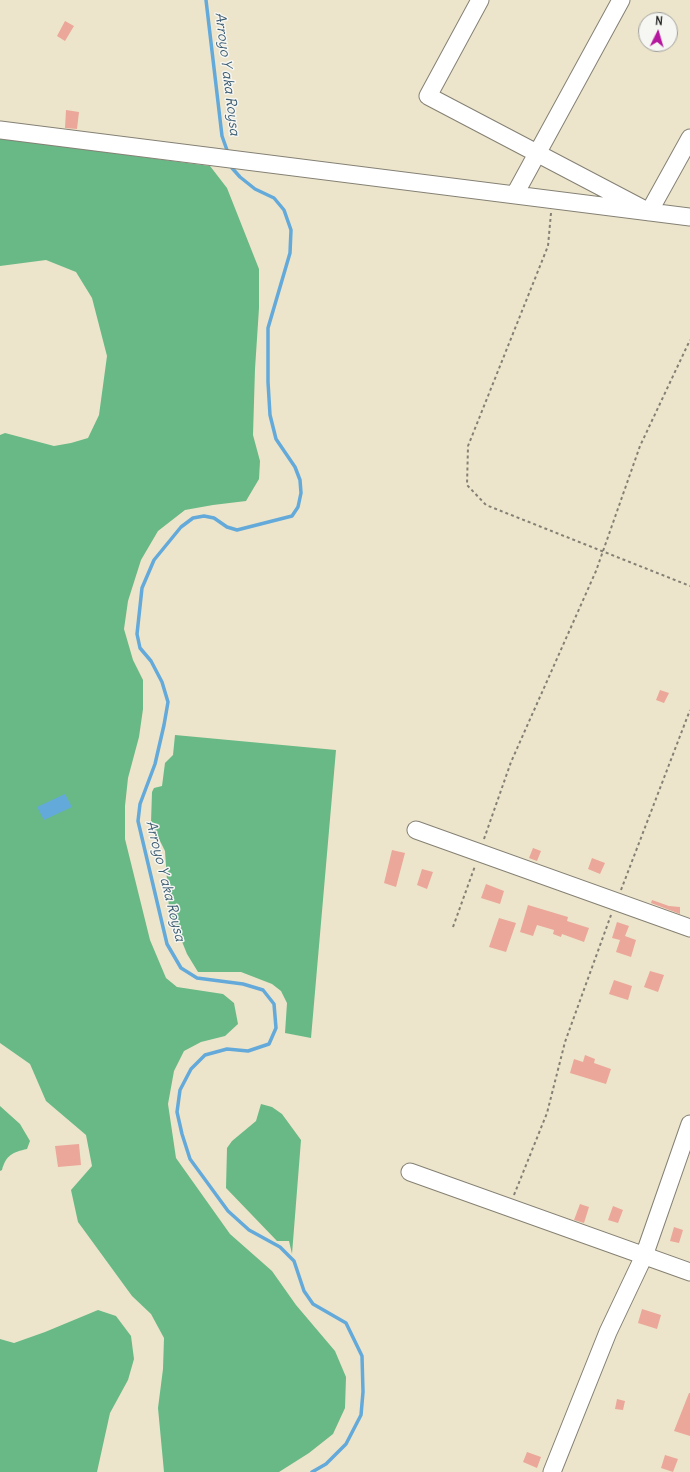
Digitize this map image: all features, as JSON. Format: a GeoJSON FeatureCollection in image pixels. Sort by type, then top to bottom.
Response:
{"type":"FeatureCollection","features":[{"type":"Feature","properties":{"kind":"street"},"geometry":{"type":"LineString","coordinates":[[480,0],[428,96],[649,212]]}},
{"type":"Feature","properties":{"kind":"street"},"geometry":{"type":"LineString","coordinates":[[515,194],[621,0]]}},
{"type":"Feature","properties":{"kind":"street"},"geometry":{"type":"LineString","coordinates":[[0,130],[690,217]]}},
{"type":"Feature","properties":{"kind":"street"},"geometry":{"type":"LineString","coordinates":[[649,212],[690,138]]}},
{"type":"Feature","properties":{"kind":"street"},"geometry":{"type":"LineString","coordinates":[[416,830],[690,928]]}},
{"type":"Feature","properties":{"kind":"street"},"geometry":{"type":"LineString","coordinates":[[552,1472],[608,1332],[644,1256],[690,1124]]}},
{"type":"Feature","properties":{"kind":"street"},"geometry":{"type":"LineString","coordinates":[[410,1172],[690,1272]]}},
{"type":"Feature","properties":{"kind":"path"},"geometry":{"type":"LineString","coordinates":[[552,199],[548,246],[468,446],[467,486],[486,505],[690,586]]}},
{"type":"Feature","properties":{"kind":"path"},"geometry":{"type":"LineString","coordinates":[[454,927],[511,762],[596,571],[640,446],[690,340]]}},
{"type":"Feature","properties":{"kind":"path"},"geometry":{"type":"LineString","coordinates":[[509,1208],[547,1113],[565,1042],[616,901],[690,710]]}},
{"type":"Feature","properties":{"kind":"green space"},"geometry":{"type":"Polygon","coordinates":[[[0,138],[210,166],[227,188],[259,269],[259,308],[253,435],[260,461],[259,479],[246,501],[185,510],[158,531],[141,560],[128,601],[124,629],[133,660],[143,680],[143,709],[139,737],[128,778],[125,806],[125,839],[150,940],[166,978],[177,987],[223,994],[234,1003],[238,1024],[225,1036],[201,1042],[184,1051],[174,1071],[168,1104],[176,1158],[230,1234],[272,1271],[296,1305],[335,1351],[346,1377],[345,1408],[333,1434],[309,1453],[279,1472],[164,1472],[158,1408],[163,1369],[164,1338],[151,1314],[132,1296],[78,1222],[71,1190],[92,1166],[86,1135],[46,1101],[30,1064],[0,1043],[0,435],[5,433],[54,446],[88,438],[99,415],[107,356],[92,298],[76,272],[46,260],[0,266],[0,138]]]}},
{"type":"Feature","properties":{"kind":"green space"},"geometry":{"type":"Polygon","coordinates":[[[175,735],[336,750],[311,1038],[285,1033],[287,1003],[281,991],[272,984],[241,972],[198,972],[187,954],[169,909],[165,851],[151,823],[152,792],[154,788],[162,786],[165,763],[173,755],[175,735]]]}},
{"type":"Feature","properties":{"kind":"green space"},"geometry":{"type":"Polygon","coordinates":[[[261,1104],[272,1107],[282,1114],[301,1140],[292,1254],[289,1241],[277,1241],[226,1188],[227,1148],[232,1141],[256,1121],[261,1104]]]}},
{"type":"Feature","properties":{"kind":"green space"},"geometry":{"type":"Polygon","coordinates":[[[0,1106],[20,1124],[30,1141],[27,1149],[18,1151],[8,1158],[0,1171],[0,1106]]]}},
{"type":"Feature","properties":{"kind":"green space"},"geometry":{"type":"Polygon","coordinates":[[[98,1310],[116,1316],[131,1336],[134,1359],[128,1380],[110,1413],[97,1472],[0,1472],[0,1339],[14,1343],[98,1310]]]}},
{"type":"Feature","properties":{"kind":"water"},"geometry":{"type":"Polygon","coordinates":[[[65,794],[72,807],[44,820],[37,807],[65,794]]]}},
{"type":"Feature","properties":{"kind":"building"},"geometry":{"type":"Polygon","coordinates":[[[65,21],[74,26],[65,41],[57,36],[65,21]]]}},
{"type":"Feature","properties":{"kind":"building"},"geometry":{"type":"Polygon","coordinates":[[[66,110],[79,112],[77,129],[65,128],[66,110]]]}},
{"type":"Feature","properties":{"kind":"building"},"geometry":{"type":"Polygon","coordinates":[[[660,690],[669,693],[664,703],[656,700],[660,690]]]}},
{"type":"Feature","properties":{"kind":"building"},"geometry":{"type":"Polygon","coordinates":[[[533,848],[541,851],[537,861],[529,858],[533,848]]]}},
{"type":"Feature","properties":{"kind":"building"},"geometry":{"type":"Polygon","coordinates":[[[392,850],[405,853],[396,887],[384,883],[392,850]]]}},
{"type":"Feature","properties":{"kind":"building"},"geometry":{"type":"Polygon","coordinates":[[[592,858],[605,863],[600,874],[588,869],[592,858]]]}},
{"type":"Feature","properties":{"kind":"building"},"geometry":{"type":"Polygon","coordinates":[[[422,869],[433,872],[427,889],[417,885],[422,869]]]}},
{"type":"Feature","properties":{"kind":"building"},"geometry":{"type":"Polygon","coordinates":[[[486,884],[504,891],[500,904],[481,898],[486,884]]]}},
{"type":"Feature","properties":{"kind":"building"},"geometry":{"type":"Polygon","coordinates":[[[652,900],[669,906],[680,907],[680,914],[651,903],[652,900]]]}},
{"type":"Feature","properties":{"kind":"building"},"geometry":{"type":"Polygon","coordinates":[[[528,905],[568,917],[567,921],[589,928],[584,942],[562,934],[561,937],[553,934],[554,930],[537,925],[533,936],[520,932],[528,905]]]}},
{"type":"Feature","properties":{"kind":"building"},"geometry":{"type":"Polygon","coordinates":[[[499,918],[516,923],[506,952],[489,947],[499,918]]]}},
{"type":"Feature","properties":{"kind":"building"},"geometry":{"type":"Polygon","coordinates":[[[617,922],[629,926],[625,936],[636,940],[631,957],[616,952],[620,940],[612,938],[617,922]]]}},
{"type":"Feature","properties":{"kind":"building"},"geometry":{"type":"Polygon","coordinates":[[[650,971],[664,975],[658,992],[644,987],[650,971]]]}},
{"type":"Feature","properties":{"kind":"building"},"geometry":{"type":"Polygon","coordinates":[[[614,980],[632,986],[628,1000],[609,994],[614,980]]]}},
{"type":"Feature","properties":{"kind":"building"},"geometry":{"type":"Polygon","coordinates":[[[585,1055],[595,1059],[594,1063],[611,1069],[606,1084],[570,1073],[574,1059],[583,1062],[585,1055]]]}},
{"type":"Feature","properties":{"kind":"building"},"geometry":{"type":"Polygon","coordinates":[[[79,1144],[81,1165],[58,1167],[55,1146],[79,1144]]]}},
{"type":"Feature","properties":{"kind":"building"},"geometry":{"type":"Polygon","coordinates":[[[580,1204],[589,1207],[584,1223],[574,1220],[580,1204]]]}},
{"type":"Feature","properties":{"kind":"building"},"geometry":{"type":"Polygon","coordinates":[[[613,1206],[623,1210],[618,1223],[608,1220],[613,1206]]]}},
{"type":"Feature","properties":{"kind":"building"},"geometry":{"type":"Polygon","coordinates":[[[674,1227],[683,1230],[679,1243],[670,1241],[674,1227]]]}},
{"type":"Feature","properties":{"kind":"building"},"geometry":{"type":"Polygon","coordinates":[[[642,1309],[661,1315],[657,1329],[638,1323],[642,1309]]]}},
{"type":"Feature","properties":{"kind":"building"},"geometry":{"type":"Polygon","coordinates":[[[690,1393],[690,1436],[674,1431],[690,1393]]]}},
{"type":"Feature","properties":{"kind":"building"},"geometry":{"type":"Polygon","coordinates":[[[617,1399],[625,1401],[623,1410],[615,1409],[617,1399]]]}},
{"type":"Feature","properties":{"kind":"building"},"geometry":{"type":"Polygon","coordinates":[[[527,1452],[541,1457],[537,1468],[523,1462],[527,1452]]]}},
{"type":"Feature","properties":{"kind":"building"},"geometry":{"type":"Polygon","coordinates":[[[665,1455],[678,1459],[673,1472],[661,1468],[665,1455]]]}},
{"type":"Feature","properties":{"kind":"waterway","name":"Arroyo Y aka Roysa"},"geometry":{"type":"LineString","coordinates":[[206,0],[222,136],[228,153]]}},
{"type":"Feature","properties":{"kind":"waterway","name":"Arroyo Y aka Roysa"},"geometry":{"type":"LineString","coordinates":[[231,163],[232,168],[240,177],[255,189],[274,198],[284,210],[291,230],[290,253],[268,328],[268,382],[270,415],[276,439],[295,467],[300,480],[301,493],[298,507],[292,516],[237,530],[227,527],[214,518],[204,516],[193,518],[181,527],[154,560],[142,588],[137,634],[140,648],[151,661],[162,682],[168,702],[155,764],[140,804],[138,821],[167,944],[181,968],[197,978],[243,984],[263,990],[274,1004],[276,1028],[269,1044],[248,1051],[227,1049],[205,1055],[191,1069],[180,1090],[177,1112],[190,1159],[228,1211],[249,1230],[280,1247],[294,1261],[304,1291],[313,1304],[346,1323],[362,1356],[363,1392],[361,1415],[346,1444],[326,1464],[312,1472]]}}]}
